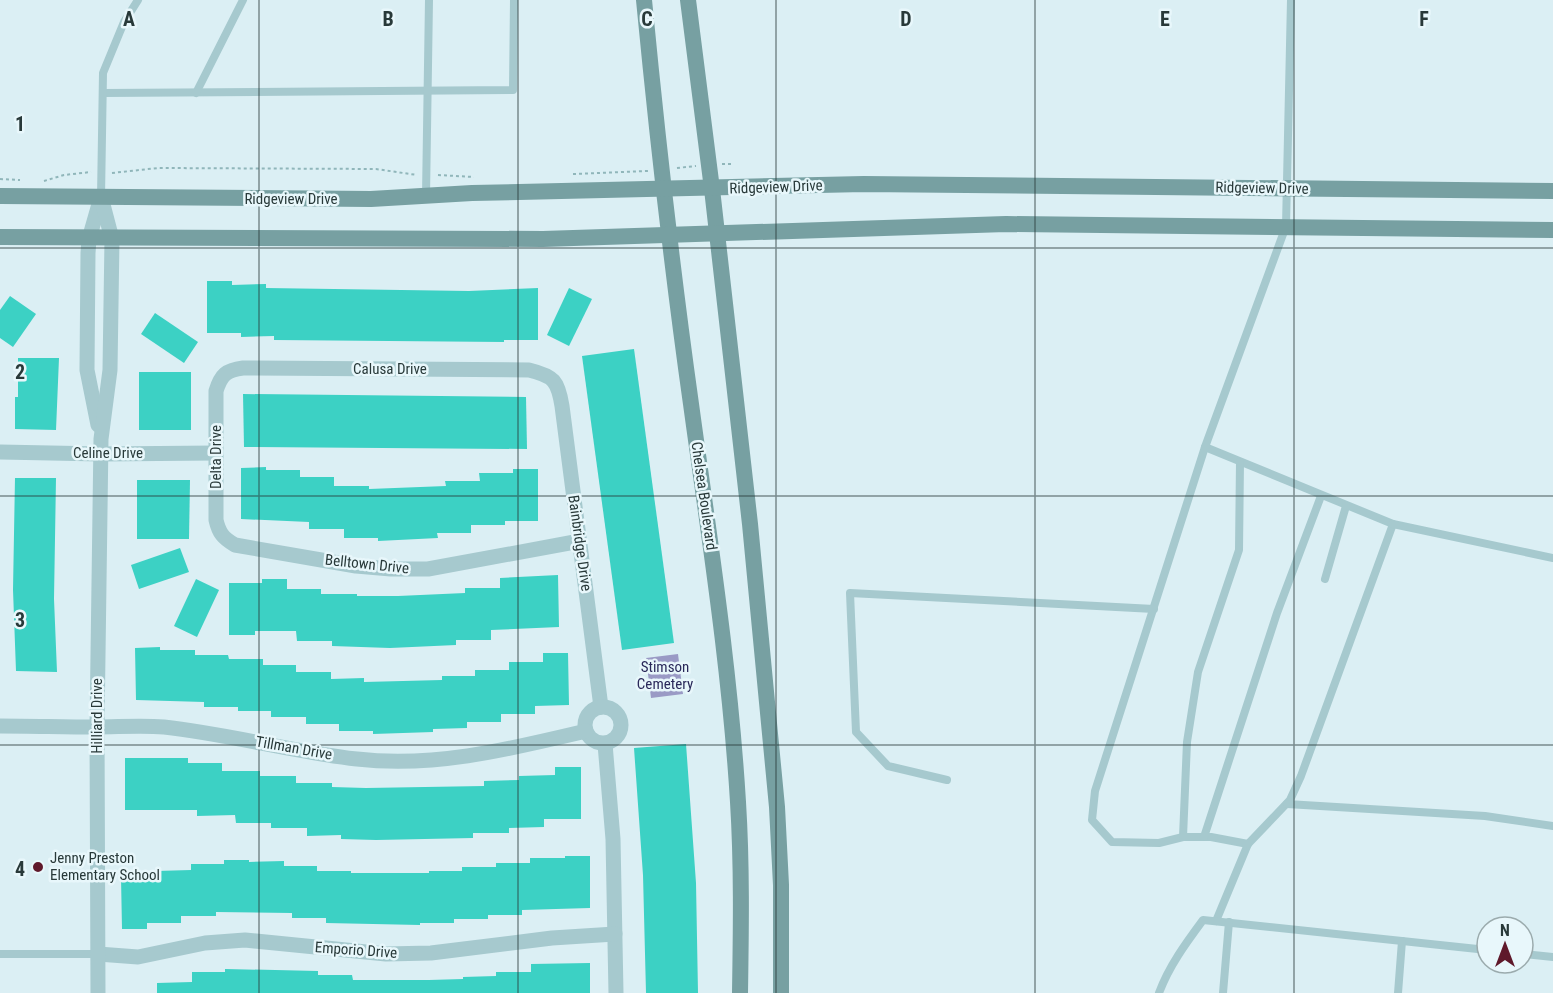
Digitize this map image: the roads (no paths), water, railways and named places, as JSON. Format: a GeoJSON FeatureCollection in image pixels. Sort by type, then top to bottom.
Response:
{"type":"FeatureCollection","features":[{"type":"Feature","properties":{"kind":"main road","name":"Chelsea Boulevard"},"geometry":{"type":"LineString","coordinates":[[644,0],[663,189],[710,530],[732,733],[740,861],[740,993]]}},
{"type":"Feature","properties":{"kind":"main road"},"geometry":{"type":"LineString","coordinates":[[688,0],[750,524],[777,807],[781,885],[780,993]]}},
{"type":"Feature","properties":{"kind":"main road","name":"Ridgeview Drive"},"geometry":{"type":"LineString","coordinates":[[0,196],[371,200],[426,196],[864,184],[1553,191]]}},
{"type":"Feature","properties":{"kind":"main road"},"geometry":{"type":"LineString","coordinates":[[0,237],[543,240],[1006,224],[1553,230]]}},
{"type":"Feature","properties":{"kind":"street","name":"Hilliard Drive"},"geometry":{"type":"LineString","coordinates":[[101,197],[89,239],[87,370],[101,446]]}},
{"type":"Feature","properties":{"kind":"street","name":"Hilliard Drive"},"geometry":{"type":"LineString","coordinates":[[98,993],[97,727],[101,446],[110,370],[112,239],[101,197]]}},
{"type":"Feature","properties":{"kind":"street","name":"Calusa Drive"},"geometry":{"type":"LineString","coordinates":[[225,373],[243,368],[529,370],[543,373],[554,379]]}},
{"type":"Feature","properties":{"kind":"street","name":"Delta Drive"},"geometry":{"type":"LineString","coordinates":[[225,373],[219,380],[216,391],[216,520],[219,532],[226,540]]}},
{"type":"Feature","properties":{"kind":"street","name":"Bainbridge Drive"},"geometry":{"type":"LineString","coordinates":[[554,379],[560,398],[601,707]]}},
{"type":"Feature","properties":{"kind":"street","name":"Celine Drive"},"geometry":{"type":"LineString","coordinates":[[0,452],[101,446],[216,453]]}},
{"type":"Feature","properties":{"kind":"street","name":"Belltown Drive"},"geometry":{"type":"LineString","coordinates":[[226,540],[248,548],[356,566],[391,569],[428,569],[580,541]]}},
{"type":"Feature","properties":{"kind":"street"},"geometry":{"type":"LineString","coordinates":[[601,707],[613,710],[621,725],[618,737],[605,744],[591,739],[585,731],[586,717],[601,707]]}},
{"type":"Feature","properties":{"kind":"street","name":"Tillman Drive"},"geometry":{"type":"LineString","coordinates":[[0,726],[161,727],[197,731],[328,755],[396,761],[434,760],[488,753],[585,731]]}},
{"type":"Feature","properties":{"kind":"street"},"geometry":{"type":"LineString","coordinates":[[605,744],[614,839],[616,993]]}},
{"type":"Feature","properties":{"kind":"street","name":"Emporio Drive"},"geometry":{"type":"LineString","coordinates":[[98,954],[138,957],[205,943],[245,940],[386,954],[431,953],[552,938],[615,934]]}},
{"type":"Feature","properties":{"kind":"lane"},"geometry":{"type":"LineString","coordinates":[[101,197],[103,73],[124,22],[138,0]]}},
{"type":"Feature","properties":{"kind":"lane"},"geometry":{"type":"LineString","coordinates":[[196,93],[243,0]]}},
{"type":"Feature","properties":{"kind":"lane"},"geometry":{"type":"LineString","coordinates":[[426,196],[429,0]]}},
{"type":"Feature","properties":{"kind":"lane"},"geometry":{"type":"LineString","coordinates":[[103,93],[513,90],[514,0]]}},
{"type":"Feature","properties":{"kind":"lane"},"geometry":{"type":"LineString","coordinates":[[1248,844],[1204,837],[1183,837],[1159,843],[1112,842],[1092,820],[1095,791],[1205,447],[1286,226],[1291,0]]}},
{"type":"Feature","properties":{"kind":"lane"},"geometry":{"type":"LineString","coordinates":[[1205,447],[1393,524],[1553,558]]}},
{"type":"Feature","properties":{"kind":"lane"},"geometry":{"type":"LineString","coordinates":[[1183,837],[1188,742],[1198,672],[1239,549],[1240,462]]}},
{"type":"Feature","properties":{"kind":"lane"},"geometry":{"type":"LineString","coordinates":[[1204,837],[1277,613],[1321,496]]}},
{"type":"Feature","properties":{"kind":"lane"},"geometry":{"type":"LineString","coordinates":[[1325,579],[1346,506]]}},
{"type":"Feature","properties":{"kind":"lane"},"geometry":{"type":"LineString","coordinates":[[1216,921],[1248,844],[1287,804],[1301,776],[1393,524]]}},
{"type":"Feature","properties":{"kind":"lane"},"geometry":{"type":"LineString","coordinates":[[947,780],[888,766],[856,732],[850,593],[1154,609]]}},
{"type":"Feature","properties":{"kind":"lane"},"geometry":{"type":"LineString","coordinates":[[1287,804],[1485,816],[1553,826]]}},
{"type":"Feature","properties":{"kind":"lane"},"geometry":{"type":"LineString","coordinates":[[1159,993],[1164,979],[1183,947],[1203,920],[1475,949]]}},
{"type":"Feature","properties":{"kind":"lane"},"geometry":{"type":"LineString","coordinates":[[1223,993],[1229,922]]}},
{"type":"Feature","properties":{"kind":"lane"},"geometry":{"type":"LineString","coordinates":[[1398,993],[1402,941]]}},
{"type":"Feature","properties":{"kind":"lane"},"geometry":{"type":"LineString","coordinates":[[0,954],[98,954]]}},
{"type":"Feature","properties":{"kind":"lane"},"geometry":{"type":"LineString","coordinates":[[1535,955],[1553,957]]}},
{"type":"Feature","properties":{"kind":"place","name":"Jenny Preston Elementary School"},"geometry":{"type":"Point","coordinates":[38,867]}},
{"type":"Feature","properties":{"kind":"park label","name":"Stimson Cemetery"},"geometry":{"type":"Point","coordinates":[665,676]}}]}
